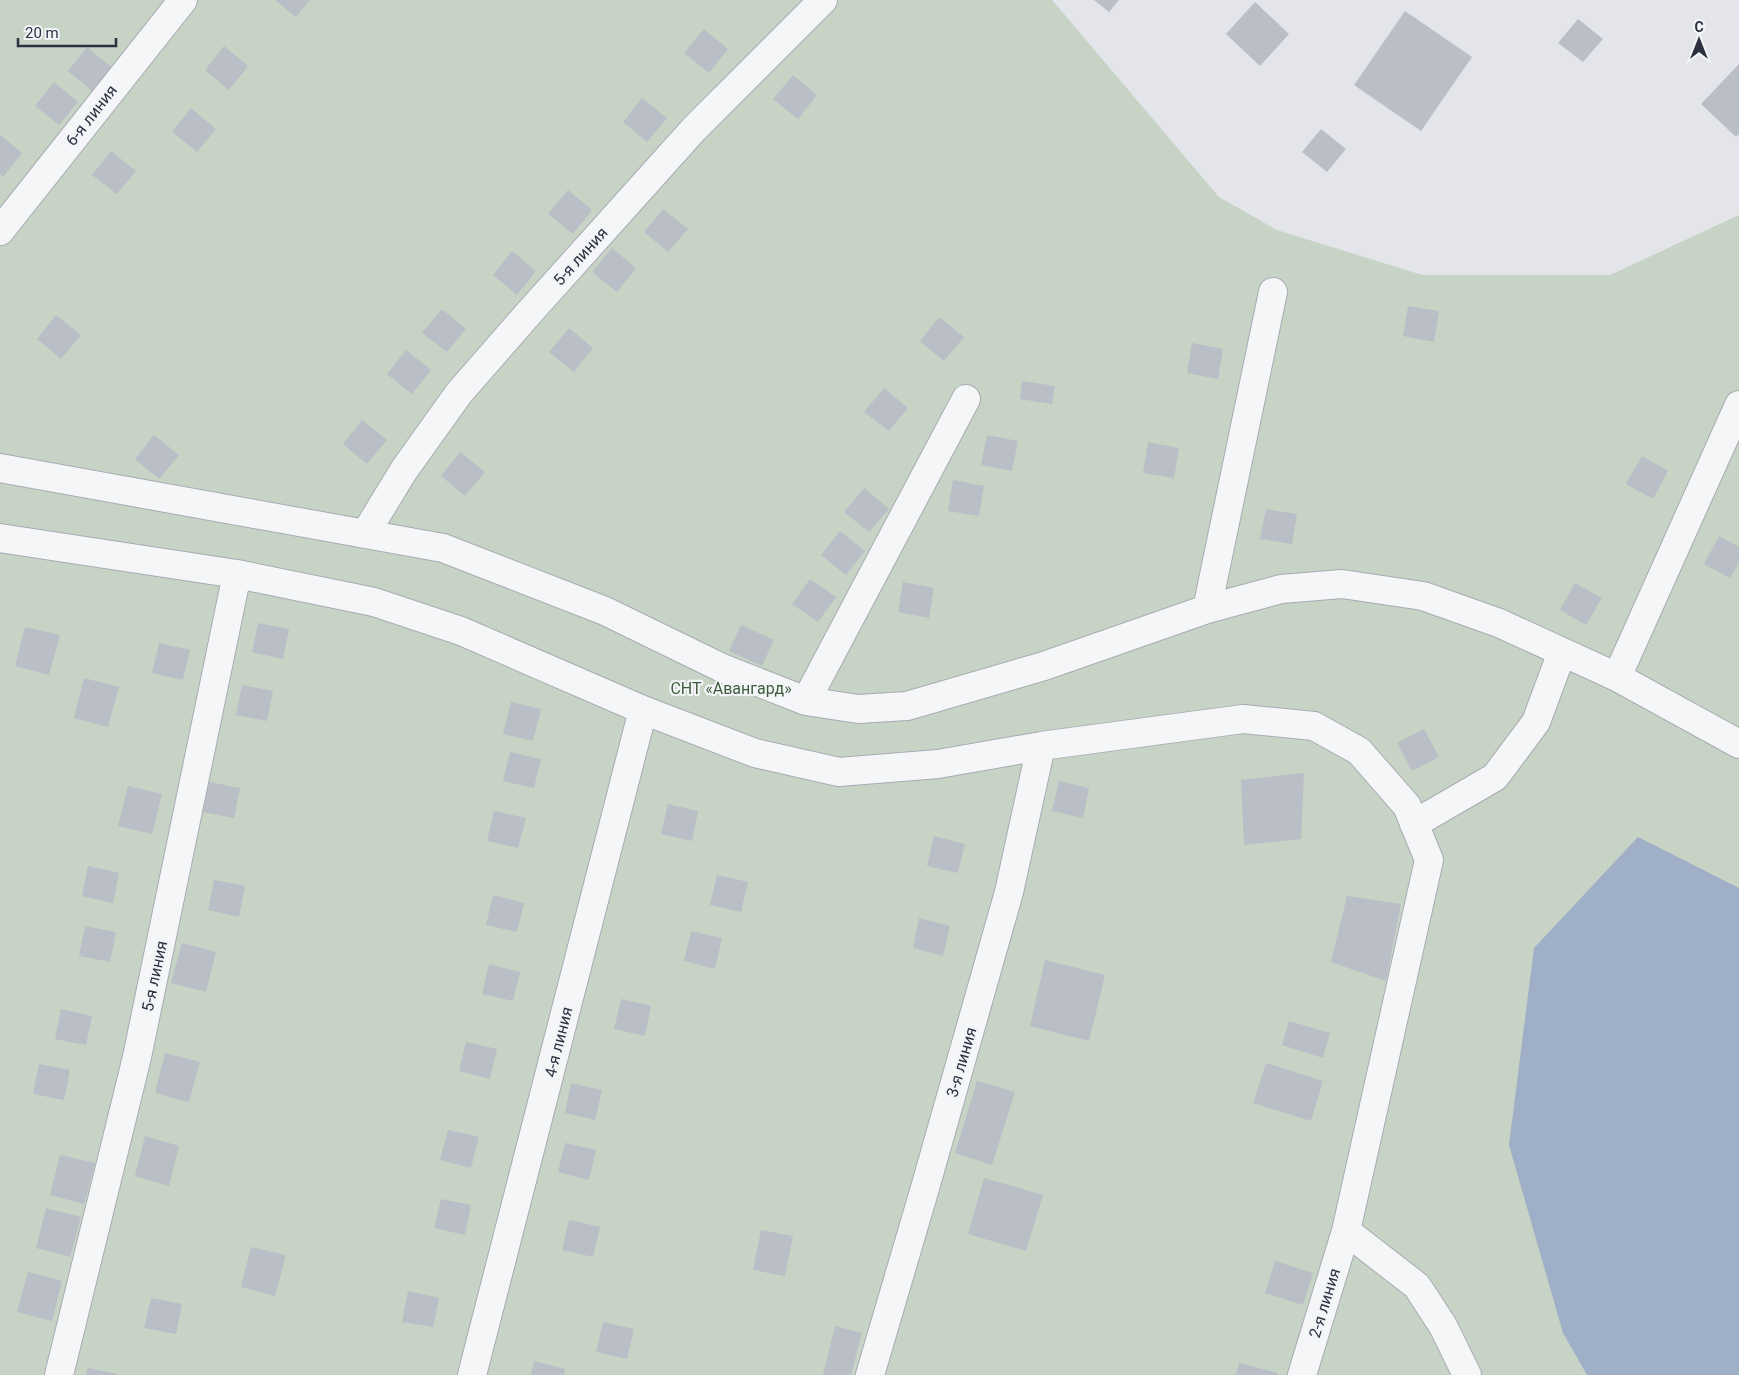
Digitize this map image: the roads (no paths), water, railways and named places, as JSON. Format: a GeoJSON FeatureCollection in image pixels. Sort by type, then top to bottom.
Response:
{"type":"FeatureCollection","features":[{"type":"Feature","properties":{"kind":"street","name":"6-я линия"},"geometry":{"type":"LineString","coordinates":[[0,231],[183,0]]}},
{"type":"Feature","properties":{"kind":"street","name":"5-я линия"},"geometry":{"type":"LineString","coordinates":[[365,534],[410,462],[460,393],[694,128],[823,0]]}},
{"type":"Feature","properties":{"kind":"street"},"geometry":{"type":"LineString","coordinates":[[1207,609],[1273,292]]}},
{"type":"Feature","properties":{"kind":"street"},"geometry":{"type":"LineString","coordinates":[[806,701],[966,399]]}},
{"type":"Feature","properties":{"kind":"street"},"geometry":{"type":"LineString","coordinates":[[1617,677],[1739,405]]}},
{"type":"Feature","properties":{"kind":"street"},"geometry":{"type":"LineString","coordinates":[[0,468],[443,548],[605,611],[722,668],[806,701],[858,709],[907,706],[1044,666],[1207,609],[1280,589],[1342,584],[1423,596],[1499,623],[1617,677],[1739,744]]}},
{"type":"Feature","properties":{"kind":"street","name":"2-я линия"},"geometry":{"type":"LineString","coordinates":[[0,538],[237,574],[383,604],[461,631],[643,710],[754,753],[839,772],[938,764],[1041,746],[1243,719],[1314,726],[1359,751],[1407,806],[1429,860],[1346,1231],[1302,1375]]}},
{"type":"Feature","properties":{"kind":"street","name":"5-я линия"},"geometry":{"type":"LineString","coordinates":[[59,1375],[137,1057],[237,574]]}},
{"type":"Feature","properties":{"kind":"street"},"geometry":{"type":"LineString","coordinates":[[1414,824],[1495,777],[1536,722],[1562,652]]}},
{"type":"Feature","properties":{"kind":"street","name":"4-я линия"},"geometry":{"type":"LineString","coordinates":[[472,1375],[643,710]]}},
{"type":"Feature","properties":{"kind":"street","name":"3-я линия"},"geometry":{"type":"LineString","coordinates":[[870,1375],[1009,892],[1041,746]]}},
{"type":"Feature","properties":{"kind":"street"},"geometry":{"type":"LineString","coordinates":[[1346,1231],[1417,1286],[1443,1326],[1467,1375]]}},
{"type":"Feature","properties":{"kind":"water"},"geometry":{"type":"Polygon","coordinates":[[[1638,837],[1739,888],[1739,1375],[1587,1375],[1563,1333],[1509,1145],[1534,948],[1638,837]]]}},
{"type":"Feature","properties":{"kind":"park label","name":"СНТ «Авангард»"},"geometry":{"type":"Point","coordinates":[731,688]}}]}
